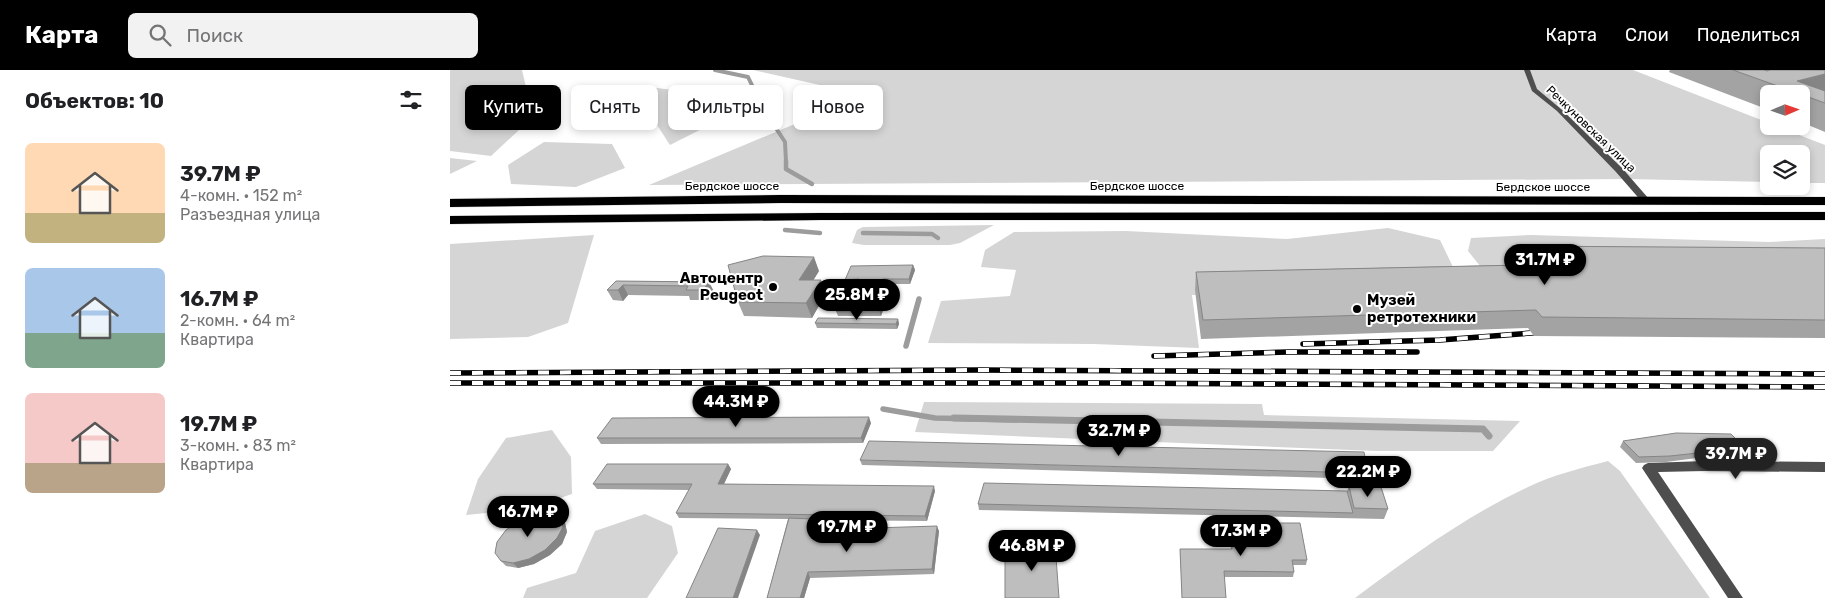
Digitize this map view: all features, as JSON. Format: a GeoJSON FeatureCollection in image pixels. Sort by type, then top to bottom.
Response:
{"type":"FeatureCollection","features":[{"type":"Feature","properties":{"kind":"highway","name":"Бердское шоссе"},"geometry":{"type":"LineString","coordinates":[[450,202],[685,200],[1825,202]]}},
{"type":"Feature","properties":{"kind":"highway"},"geometry":{"type":"LineString","coordinates":[[671,216],[685,200]]}},
{"type":"Feature","properties":{"kind":"highway","name":"Бердское шоссе"},"geometry":{"type":"LineString","coordinates":[[450,220],[671,216],[1568,214],[1825,216]]}},
{"type":"Feature","properties":{"kind":"street","name":"Речкуновская улица"},"geometry":{"type":"LineString","coordinates":[[1527,70],[1534,90],[1559,110],[1619,170],[1646,201]]}},
{"type":"Feature","properties":{"kind":"street"},"geometry":{"type":"LineString","coordinates":[[1736,598],[1648,468],[1704,466],[1825,467]]}},
{"type":"Feature","properties":{"kind":"shaded area"},"geometry":{"type":"Polygon","coordinates":[[[450,70],[522,70],[526,85],[465,85],[465,130],[519,130],[491,156],[450,151],[450,70]]]}},
{"type":"Feature","properties":{"kind":"shaded area"},"geometry":{"type":"Polygon","coordinates":[[[753,70],[1633,70],[1760,119],[1760,135],[1799,135],[1825,145],[1825,183],[1810,183],[1810,145],[1760,145],[1760,182],[1627,179],[649,185],[793,125],[793,130],[883,130],[883,85],[820,85],[753,70]]]}},
{"type":"Feature","properties":{"kind":"shaded area"},"geometry":{"type":"Polygon","coordinates":[[[658,88],[668,89],[668,130],[700,130],[670,145],[658,127],[658,88]]]}},
{"type":"Feature","properties":{"kind":"shaded area"},"geometry":{"type":"Polygon","coordinates":[[[544,142],[612,144],[625,168],[576,187],[511,184],[508,165],[544,142]]]}},
{"type":"Feature","properties":{"kind":"shaded area"},"geometry":{"type":"Polygon","coordinates":[[[450,158],[477,161],[450,174],[450,158]]]}},
{"type":"Feature","properties":{"kind":"shaded area"},"geometry":{"type":"Polygon","coordinates":[[[994,225],[960,243],[950,245],[864,245],[852,243],[857,230],[863,227],[994,225]]]}},
{"type":"Feature","properties":{"kind":"shaded area"},"geometry":{"type":"Polygon","coordinates":[[[1388,228],[1440,240],[1466,294],[1192,295],[1199,348],[1093,344],[928,343],[941,301],[1010,296],[1016,270],[981,267],[985,250],[1014,232],[1126,231],[1287,239],[1388,228]]]}},
{"type":"Feature","properties":{"kind":"shaded area"},"geometry":{"type":"Polygon","coordinates":[[[594,235],[568,323],[528,337],[450,339],[450,244],[594,235]]]}},
{"type":"Feature","properties":{"kind":"shaded area"},"geometry":{"type":"Polygon","coordinates":[[[1531,235],[1769,242],[1825,239],[1825,261],[1489,277],[1468,251],[1471,238],[1531,235]]]}},
{"type":"Feature","properties":{"kind":"shaded area"},"geometry":{"type":"Polygon","coordinates":[[[924,402],[1262,404],[1264,415],[1520,421],[1493,451],[1376,451],[915,432],[924,402]]]}},
{"type":"Feature","properties":{"kind":"shaded area"},"geometry":{"type":"Polygon","coordinates":[[[552,430],[571,457],[572,494],[528,509],[466,515],[478,479],[506,438],[552,430]]]}},
{"type":"Feature","properties":{"kind":"shaded area"},"geometry":{"type":"Polygon","coordinates":[[[1608,461],[1620,471],[1710,598],[1355,598],[1439,538],[1505,498],[1547,479],[1608,461]]]}},
{"type":"Feature","properties":{"kind":"shaded area"},"geometry":{"type":"Polygon","coordinates":[[[645,514],[672,526],[678,553],[647,598],[523,598],[527,588],[576,573],[595,531],[645,514]]]}},
{"type":"Feature","properties":{"kind":"building"},"geometry":{"type":"Polygon","coordinates":[[[1733,70],[1825,70],[1825,74],[1797,81],[1808,85],[1775,85],[1733,70]]]}},
{"type":"Feature","properties":{"kind":"building"},"geometry":{"type":"Polygon","coordinates":[[[1810,86],[1825,91],[1825,103],[1810,98],[1810,86]]]}},
{"type":"Feature","properties":{"kind":"building"},"geometry":{"type":"Polygon","coordinates":[[[1512,246],[1825,248],[1825,320],[1542,317],[1536,310],[1203,320],[1196,272],[1522,265],[1512,246]]]}},
{"type":"Feature","properties":{"kind":"building","name":"Автоцентр Peugeot"},"geometry":{"type":"Polygon","coordinates":[[[763,256],[814,257],[799,280],[821,280],[806,303],[738,302],[728,265],[763,256]]]}},
{"type":"Feature","properties":{"kind":"building"},"geometry":{"type":"Polygon","coordinates":[[[913,265],[909,279],[883,279],[876,296],[885,296],[879,310],[836,311],[843,296],[851,296],[859,279],[845,280],[851,266],[913,265]]]}},
{"type":"Feature","properties":{"kind":"building"},"geometry":{"type":"Polygon","coordinates":[[[616,281],[709,282],[703,290],[686,290],[688,286],[623,285],[618,290],[607,290],[616,281]]]}},
{"type":"Feature","properties":{"kind":"building"},"geometry":{"type":"Polygon","coordinates":[[[818,318],[898,319],[896,324],[815,323],[818,318]]]}},
{"type":"Feature","properties":{"kind":"building"},"geometry":{"type":"Polygon","coordinates":[[[869,417],[861,438],[597,438],[612,418],[869,417]]]}},
{"type":"Feature","properties":{"kind":"building"},"geometry":{"type":"Polygon","coordinates":[[[1676,433],[1731,434],[1748,451],[1716,451],[1639,457],[1623,441],[1676,433]]]}},
{"type":"Feature","properties":{"kind":"building"},"geometry":{"type":"Polygon","coordinates":[[[869,441],[1364,452],[1368,473],[860,460],[869,441]]]}},
{"type":"Feature","properties":{"kind":"building"},"geometry":{"type":"Polygon","coordinates":[[[607,464],[728,464],[718,484],[934,486],[925,516],[676,513],[692,484],[593,484],[607,464]]]}},
{"type":"Feature","properties":{"kind":"building"},"geometry":{"type":"Polygon","coordinates":[[[984,483],[1347,491],[1353,513],[978,504],[984,483]]]}},
{"type":"Feature","properties":{"kind":"building"},"geometry":{"type":"Polygon","coordinates":[[[1349,486],[1381,487],[1388,509],[1354,508],[1349,486]]]}},
{"type":"Feature","properties":{"kind":"building"},"geometry":{"type":"Polygon","coordinates":[[[537,514],[551,514],[560,518],[563,527],[557,538],[545,550],[529,559],[513,563],[501,561],[495,553],[497,542],[506,530],[521,520],[537,514]]]}},
{"type":"Feature","properties":{"kind":"building"},"geometry":{"type":"Polygon","coordinates":[[[789,518],[812,519],[809,530],[937,526],[932,569],[808,572],[800,598],[767,598],[789,518]]]}},
{"type":"Feature","properties":{"kind":"building"},"geometry":{"type":"Polygon","coordinates":[[[1229,523],[1300,523],[1307,560],[1292,560],[1294,572],[1224,571],[1226,598],[1182,598],[1180,549],[1232,549],[1229,523]]]}},
{"type":"Feature","properties":{"kind":"building"},"geometry":{"type":"Polygon","coordinates":[[[718,528],[757,530],[733,598],[686,598],[718,528]]]}},
{"type":"Feature","properties":{"kind":"building"},"geometry":{"type":"Polygon","coordinates":[[[1055,543],[1059,598],[1005,598],[1005,549],[1055,543]]]}},
{"type":"Feature","properties":{"kind":"waterway"},"geometry":{"type":"LineString","coordinates":[[715,70],[748,77],[764,110],[785,142],[786,162]]}},
{"type":"Feature","properties":{"kind":"waterway"},"geometry":{"type":"LineString","coordinates":[[786,162],[786,169],[812,184]]}},
{"type":"Feature","properties":{"kind":"waterway"},"geometry":{"type":"LineString","coordinates":[[785,230],[820,233]]}},
{"type":"Feature","properties":{"kind":"waterway"},"geometry":{"type":"LineString","coordinates":[[863,233],[932,234],[938,238]]}},
{"type":"Feature","properties":{"kind":"waterway"},"geometry":{"type":"LineString","coordinates":[[906,346],[919,299]]}},
{"type":"Feature","properties":{"kind":"waterway"},"geometry":{"type":"LineString","coordinates":[[883,409],[935,418],[1016,420]]}},
{"type":"Feature","properties":{"kind":"waterway"},"geometry":{"type":"LineString","coordinates":[[954,418],[1483,429],[1489,436]]}},
{"type":"Feature","properties":{"kind":"railway"},"geometry":{"type":"LineString","coordinates":[[1303,344],[1440,340],[1545,332]]}},
{"type":"Feature","properties":{"kind":"railway"},"geometry":{"type":"LineString","coordinates":[[1154,356],[1288,352],[1417,352]]}},
{"type":"Feature","properties":{"kind":"railway"},"geometry":{"type":"LineString","coordinates":[[450,373],[981,370],[1825,374]]}},
{"type":"Feature","properties":{"kind":"railway"},"geometry":{"type":"LineString","coordinates":[[450,383],[1105,383],[1825,387]]}},
{"type":"Feature","properties":{"kind":"place","name":"Автоцентр Peugeot"},"geometry":{"type":"Point","coordinates":[773,287]}},
{"type":"Feature","properties":{"kind":"place","name":"Музей ретротехники"},"geometry":{"type":"Point","coordinates":[1357,309]}}]}
